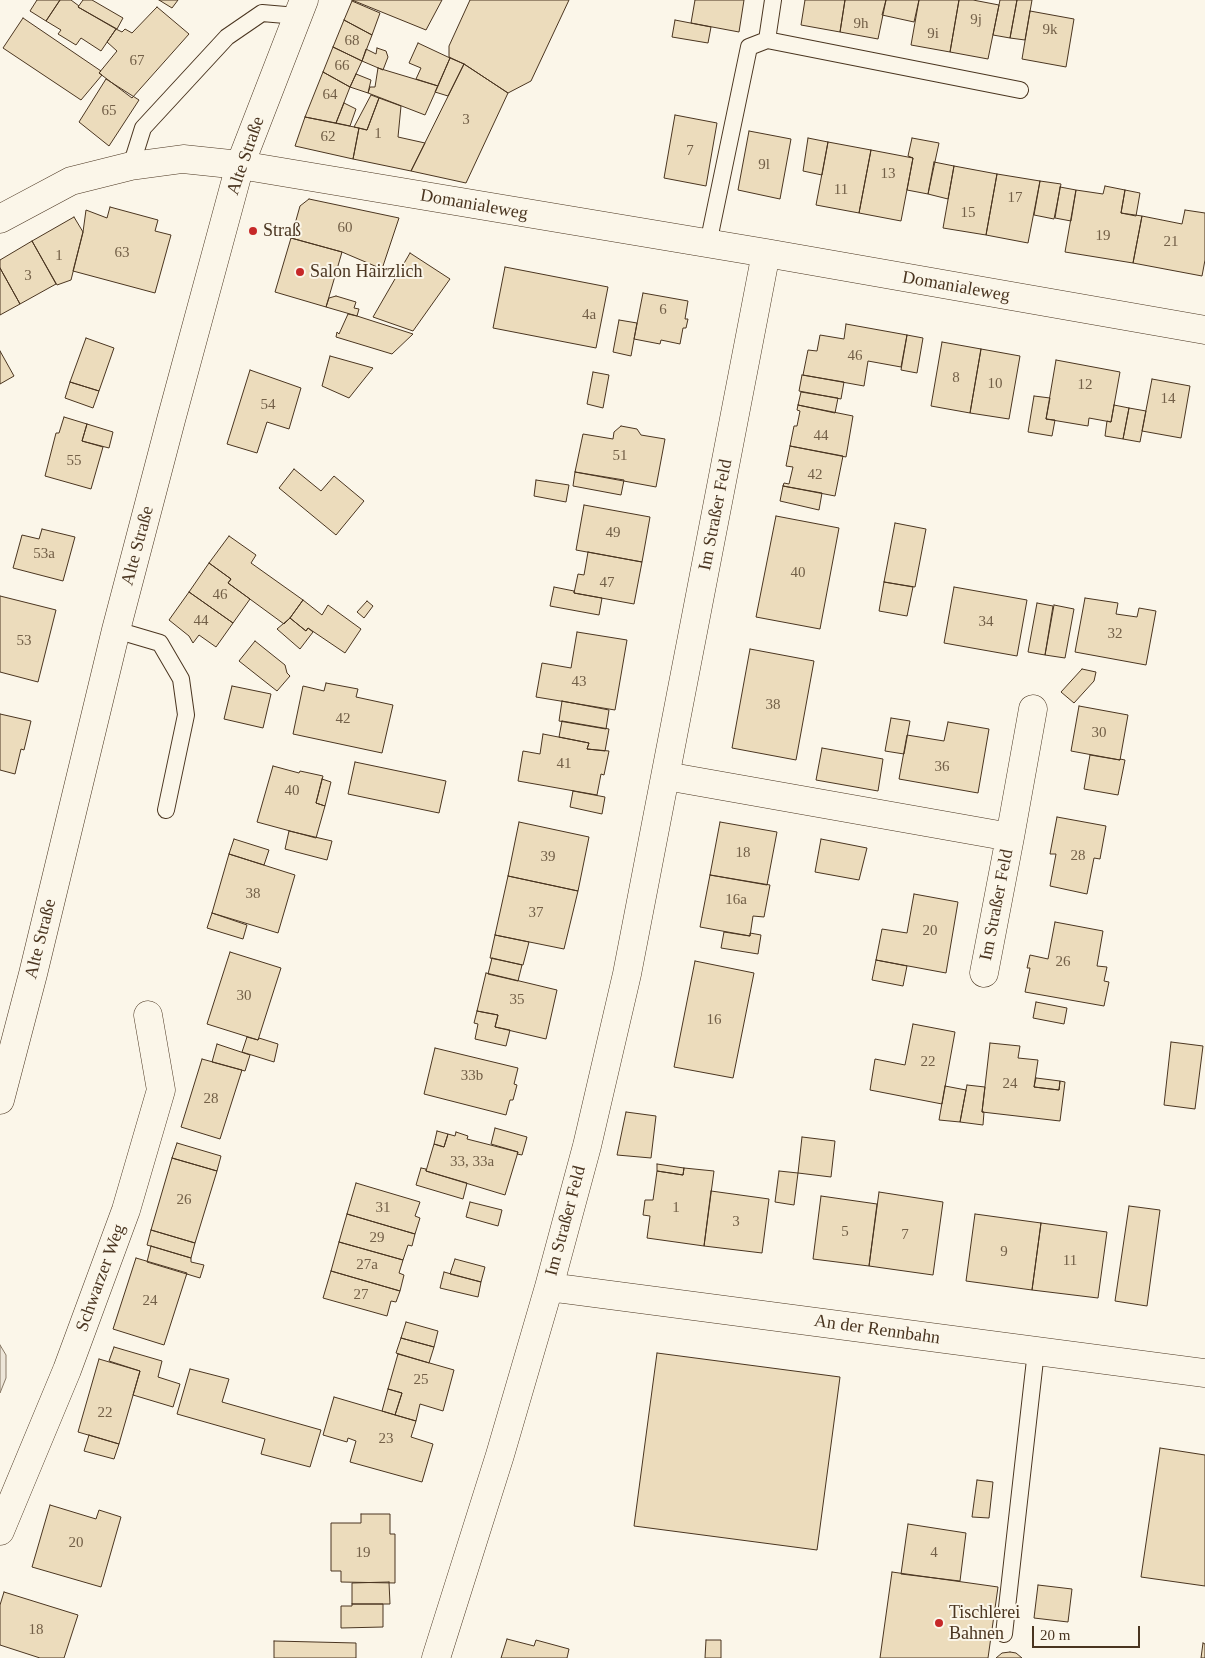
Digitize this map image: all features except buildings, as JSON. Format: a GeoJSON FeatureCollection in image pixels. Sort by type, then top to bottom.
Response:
{"type":"FeatureCollection","features":[{"type":"Feature","properties":{"kind":"street","name":"Alte Straße"},"geometry":{"type":"LineString","coordinates":[[0,1100],[33,974],[116,630],[168,429],[240,165],[300,8]]}},
{"type":"Feature","properties":{"kind":"street","name":"Domanialeweg"},"geometry":{"type":"LineString","coordinates":[[0,219],[71,181],[131,166],[183,159],[240,165],[766,253],[1205,330]]}},
{"type":"Feature","properties":{"kind":"street","name":"Im Straßer Feld"},"geometry":{"type":"LineString","coordinates":[[436,1658],[500,1455],[549,1287],[587,1146],[627,974],[766,253]]}},
{"type":"Feature","properties":{"kind":"street","name":"Im Straßer Feld"},"geometry":{"type":"LineString","coordinates":[[984,973],[1033,709]]}},
{"type":"Feature","properties":{"kind":"street","name":"Im Straßer Feld"},"geometry":{"type":"LineString","coordinates":[[666,776],[1010,836]]}},
{"type":"Feature","properties":{"kind":"street","name":"Schwarzer Weg"},"geometry":{"type":"LineString","coordinates":[[0,1532],[67,1370],[126,1210],[161,1090],[148,1016]]}},
{"type":"Feature","properties":{"kind":"street","name":"An der Rennbahn"},"geometry":{"type":"LineString","coordinates":[[549,1287],[1205,1373]]}},
{"type":"Feature","properties":{"kind":"lane"},"geometry":{"type":"LineString","coordinates":[[767,40],[773,0]]}},
{"type":"Feature","properties":{"kind":"lane"},"geometry":{"type":"LineString","coordinates":[[131,166],[143,128],[227,37],[262,13],[300,8]]}},
{"type":"Feature","properties":{"kind":"lane"},"geometry":{"type":"LineString","coordinates":[[708,244],[749,47],[767,40],[1020,90]]}},
{"type":"Feature","properties":{"kind":"lane"},"geometry":{"type":"LineString","coordinates":[[116,630],[160,643],[181,679],[186,715],[166,810]]}},
{"type":"Feature","properties":{"kind":"lane"},"geometry":{"type":"LineString","coordinates":[[1004,1634],[1036,1351]]}},
{"type":"Feature","properties":{"kind":"shaded area"},"geometry":{"type":"Polygon","coordinates":[[[0,1345],[6,1355],[6,1378],[0,1393],[0,1345]]]}},
{"type":"Feature","properties":{"kind":"place","name":"Straß"},"geometry":{"type":"Point","coordinates":[253,231]}},
{"type":"Feature","properties":{"kind":"place","name":"Salon Hairzlich"},"geometry":{"type":"Point","coordinates":[300,272]}},
{"type":"Feature","properties":{"kind":"place","name":"Tischlerei Bahnen"},"geometry":{"type":"Point","coordinates":[939,1623]}}]}
